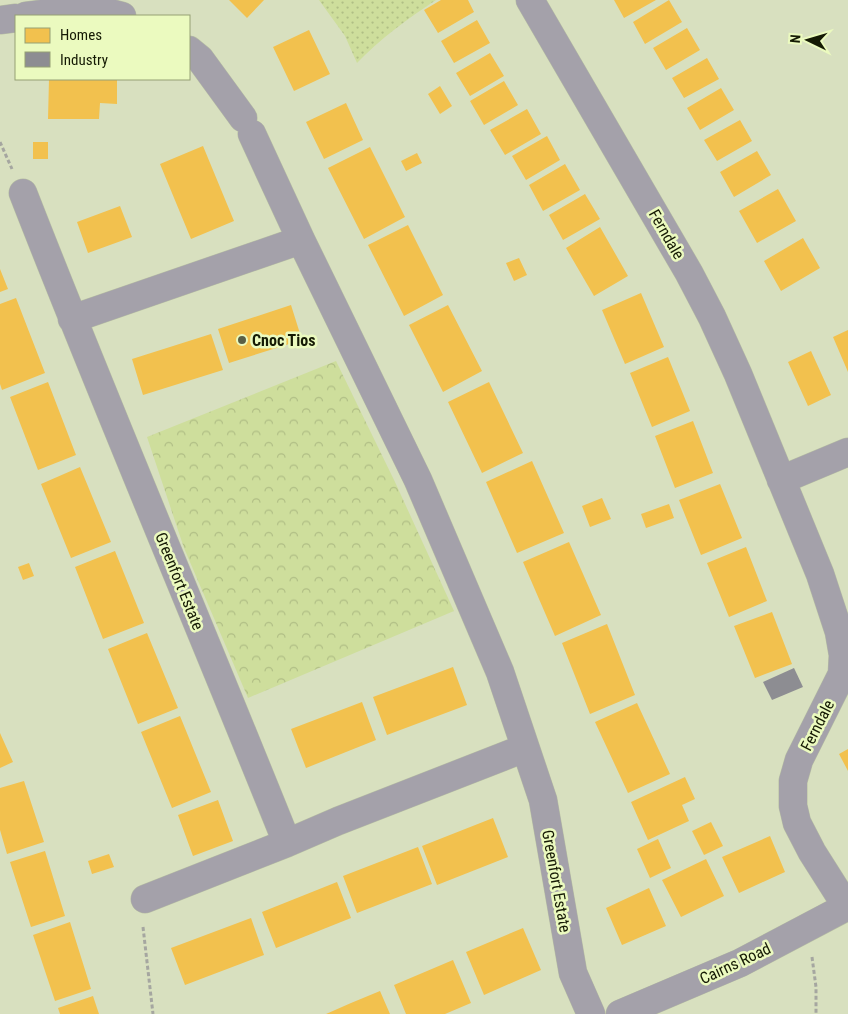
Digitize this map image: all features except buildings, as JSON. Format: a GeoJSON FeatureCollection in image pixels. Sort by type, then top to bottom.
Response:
{"type":"FeatureCollection","features":[{"type":"Feature","properties":{"kind":"street","name":"Ferndale"},"geometry":{"type":"LineString","coordinates":[[530,0],[693,280],[712,317],[738,374],[820,574],[839,632],[843,655],[842,674],[798,760],[793,780],[793,806],[797,823],[812,852],[848,906]]}},
{"type":"Feature","properties":{"kind":"street"},"geometry":{"type":"LineString","coordinates":[[34,15],[58,13],[116,15]]}},
{"type":"Feature","properties":{"kind":"street"},"geometry":{"type":"LineString","coordinates":[[0,20],[15,18]]}},
{"type":"Feature","properties":{"kind":"street","name":"Greenfort Estate"},"geometry":{"type":"LineString","coordinates":[[190,51],[200,59],[248,126],[301,240],[418,480],[500,672],[543,800],[573,974],[591,1014]]}},
{"type":"Feature","properties":{"kind":"street","name":"Greenfort Estate"},"geometry":{"type":"LineString","coordinates":[[23,193],[72,319],[287,843]]}},
{"type":"Feature","properties":{"kind":"street"},"geometry":{"type":"LineString","coordinates":[[72,319],[301,240]]}},
{"type":"Feature","properties":{"kind":"street"},"geometry":{"type":"LineString","coordinates":[[781,480],[848,452]]}},
{"type":"Feature","properties":{"kind":"street"},"geometry":{"type":"LineString","coordinates":[[145,899],[287,843],[347,817],[525,748]]}},
{"type":"Feature","properties":{"kind":"street","name":"Cairns Road"},"geometry":{"type":"LineString","coordinates":[[620,1014],[740,964],[848,906]]}},
{"type":"Feature","properties":{"kind":"path"},"geometry":{"type":"LineString","coordinates":[[145,899],[143,926],[153,1014]]}},
{"type":"Feature","properties":{"kind":"path"},"geometry":{"type":"LineString","coordinates":[[809,927],[816,988],[816,1014]]}},
{"type":"Feature","properties":{"kind":"green space"},"geometry":{"type":"Polygon","coordinates":[[[319,0],[436,0],[394,30],[357,63],[345,36],[319,0]]]}},
{"type":"Feature","properties":{"kind":"green space"},"geometry":{"type":"Polygon","coordinates":[[[336,361],[395,482],[454,611],[248,698],[184,548],[147,437],[336,361]]]}},
{"type":"Feature","properties":{"kind":"place","name":"Cnoc Tios"},"geometry":{"type":"Point","coordinates":[242,340]}}]}
